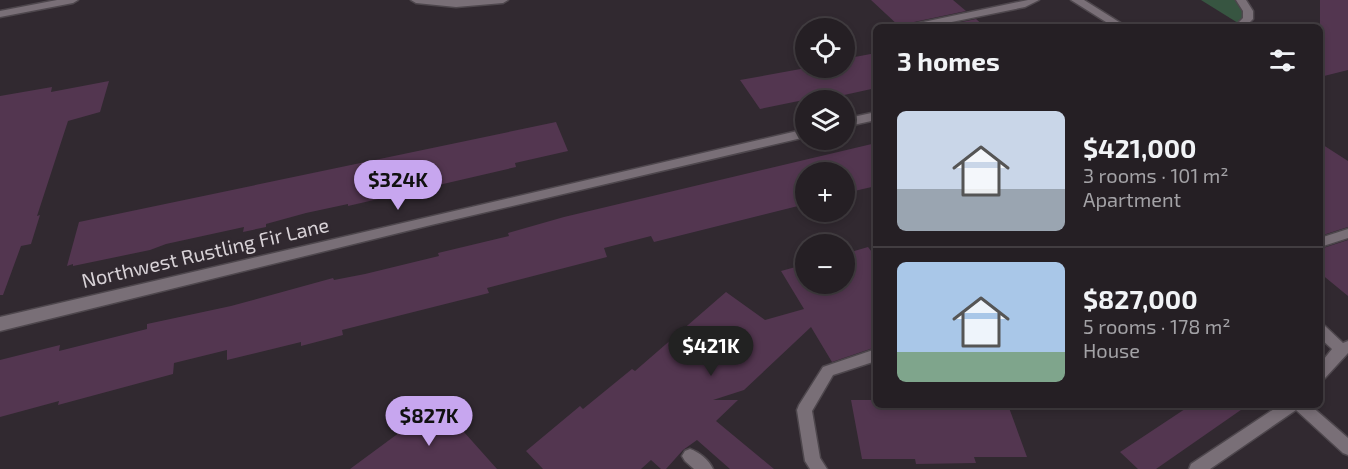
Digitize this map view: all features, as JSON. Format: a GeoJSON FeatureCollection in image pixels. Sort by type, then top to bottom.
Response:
{"type":"FeatureCollection","features":[{"type":"Feature","properties":{"kind":"street"},"geometry":{"type":"LineString","coordinates":[[0,14],[73,0]]}},
{"type":"Feature","properties":{"kind":"street"},"geometry":{"type":"LineString","coordinates":[[416,0],[456,4],[502,0]]}},
{"type":"Feature","properties":{"kind":"street"},"geometry":{"type":"LineString","coordinates":[[1076,0],[1117,24]]}},
{"type":"Feature","properties":{"kind":"street"},"geometry":{"type":"LineString","coordinates":[[1241,0],[1248,11],[1248,19],[1242,24]]}},
{"type":"Feature","properties":{"kind":"street"},"geometry":{"type":"LineString","coordinates":[[855,121],[873,117]]}},
{"type":"Feature","properties":{"kind":"street","name":"Northwest Rustling Fir Lane"},"geometry":{"type":"LineString","coordinates":[[0,324],[430,220],[795,136]]}},
{"type":"Feature","properties":{"kind":"lane"},"geometry":{"type":"LineString","coordinates":[[928,24],[1035,0]]}},
{"type":"Feature","properties":{"kind":"lane"},"geometry":{"type":"LineString","coordinates":[[1323,242],[1348,233]]}},
{"type":"Feature","properties":{"kind":"lane"},"geometry":{"type":"LineString","coordinates":[[1323,332],[1345,348],[1323,371]]}},
{"type":"Feature","properties":{"kind":"lane"},"geometry":{"type":"LineString","coordinates":[[819,469],[813,461],[804,410],[828,371],[873,356]]}},
{"type":"Feature","properties":{"kind":"lane"},"geometry":{"type":"LineString","coordinates":[[1197,469],[1288,408]]}},
{"type":"Feature","properties":{"kind":"lane"},"geometry":{"type":"LineString","coordinates":[[1303,408],[1348,448]]}},
{"type":"Feature","properties":{"kind":"lane"},"geometry":{"type":"LineString","coordinates":[[690,456],[705,469]]}},
{"type":"Feature","properties":{"kind":"green space"},"geometry":{"type":"Polygon","coordinates":[[[1201,0],[1241,0],[1248,11],[1238,23],[1201,0]]]}},
{"type":"Feature","properties":{"kind":"building"},"geometry":{"type":"Polygon","coordinates":[[[871,0],[953,0],[966,11],[912,24],[897,24],[871,0]]]}},
{"type":"Feature","properties":{"kind":"building"},"geometry":{"type":"Polygon","coordinates":[[[1320,0],[1348,0],[1348,70],[1323,76],[1323,24],[1320,24],[1320,0]]]}},
{"type":"Feature","properties":{"kind":"building"},"geometry":{"type":"Polygon","coordinates":[[[976,19],[982,24],[952,24],[976,19]]]}},
{"type":"Feature","properties":{"kind":"building"},"geometry":{"type":"Polygon","coordinates":[[[873,54],[873,89],[855,93],[855,90],[795,90],[795,102],[760,109],[740,80],[795,70],[795,78],[855,78],[855,57],[873,54]]]}},
{"type":"Feature","properties":{"kind":"building"},"geometry":{"type":"Polygon","coordinates":[[[109,81],[100,112],[68,121],[37,216],[40,215],[31,244],[21,246],[3,295],[0,295],[0,96],[52,87],[51,92],[109,81]]]}},
{"type":"Feature","properties":{"kind":"building"},"geometry":{"type":"Polygon","coordinates":[[[556,122],[568,151],[515,163],[516,167],[348,206],[348,204],[306,213],[266,224],[266,227],[243,232],[244,227],[166,244],[150,250],[67,266],[79,222],[556,122]]]}},
{"type":"Feature","properties":{"kind":"building"},"geometry":{"type":"Polygon","coordinates":[[[873,144],[873,187],[855,191],[855,162],[796,162],[855,150],[855,148],[873,144]]]}},
{"type":"Feature","properties":{"kind":"building"},"geometry":{"type":"Polygon","coordinates":[[[1323,145],[1348,161],[1348,227],[1323,235],[1323,145]]]}},
{"type":"Feature","properties":{"kind":"building"},"geometry":{"type":"Polygon","coordinates":[[[795,162],[795,207],[654,242],[651,236],[604,248],[607,257],[487,288],[489,293],[342,330],[343,335],[301,346],[301,342],[227,360],[227,350],[174,363],[173,374],[58,405],[59,401],[0,417],[0,360],[60,345],[59,351],[147,329],[147,324],[231,306],[333,278],[334,280],[365,274],[439,256],[438,253],[509,236],[508,233],[564,217],[795,162]]]}},
{"type":"Feature","properties":{"kind":"building"},"geometry":{"type":"Polygon","coordinates":[[[1348,240],[1348,296],[1323,275],[1323,248],[1348,240]]]}},
{"type":"Feature","properties":{"kind":"building"},"geometry":{"type":"Polygon","coordinates":[[[868,247],[873,253],[873,348],[832,362],[811,327],[744,390],[713,400],[738,400],[716,421],[774,469],[730,469],[697,440],[683,450],[666,469],[661,469],[651,460],[641,469],[543,469],[526,451],[580,406],[583,409],[632,369],[635,371],[726,292],[765,320],[804,309],[781,271],[795,267],[795,294],[855,294],[855,251],[868,247]]]}},
{"type":"Feature","properties":{"kind":"building"},"geometry":{"type":"Polygon","coordinates":[[[851,400],[873,400],[873,408],[1009,408],[1027,457],[974,457],[976,463],[916,464],[915,459],[862,459],[851,400]]]}},
{"type":"Feature","properties":{"kind":"building"},"geometry":{"type":"Polygon","coordinates":[[[439,404],[497,469],[350,469],[392,438],[439,404]]]}},
{"type":"Feature","properties":{"kind":"building"},"geometry":{"type":"Polygon","coordinates":[[[1186,408],[1244,408],[1156,469],[1138,469],[1120,452],[1186,408]]]}}]}
